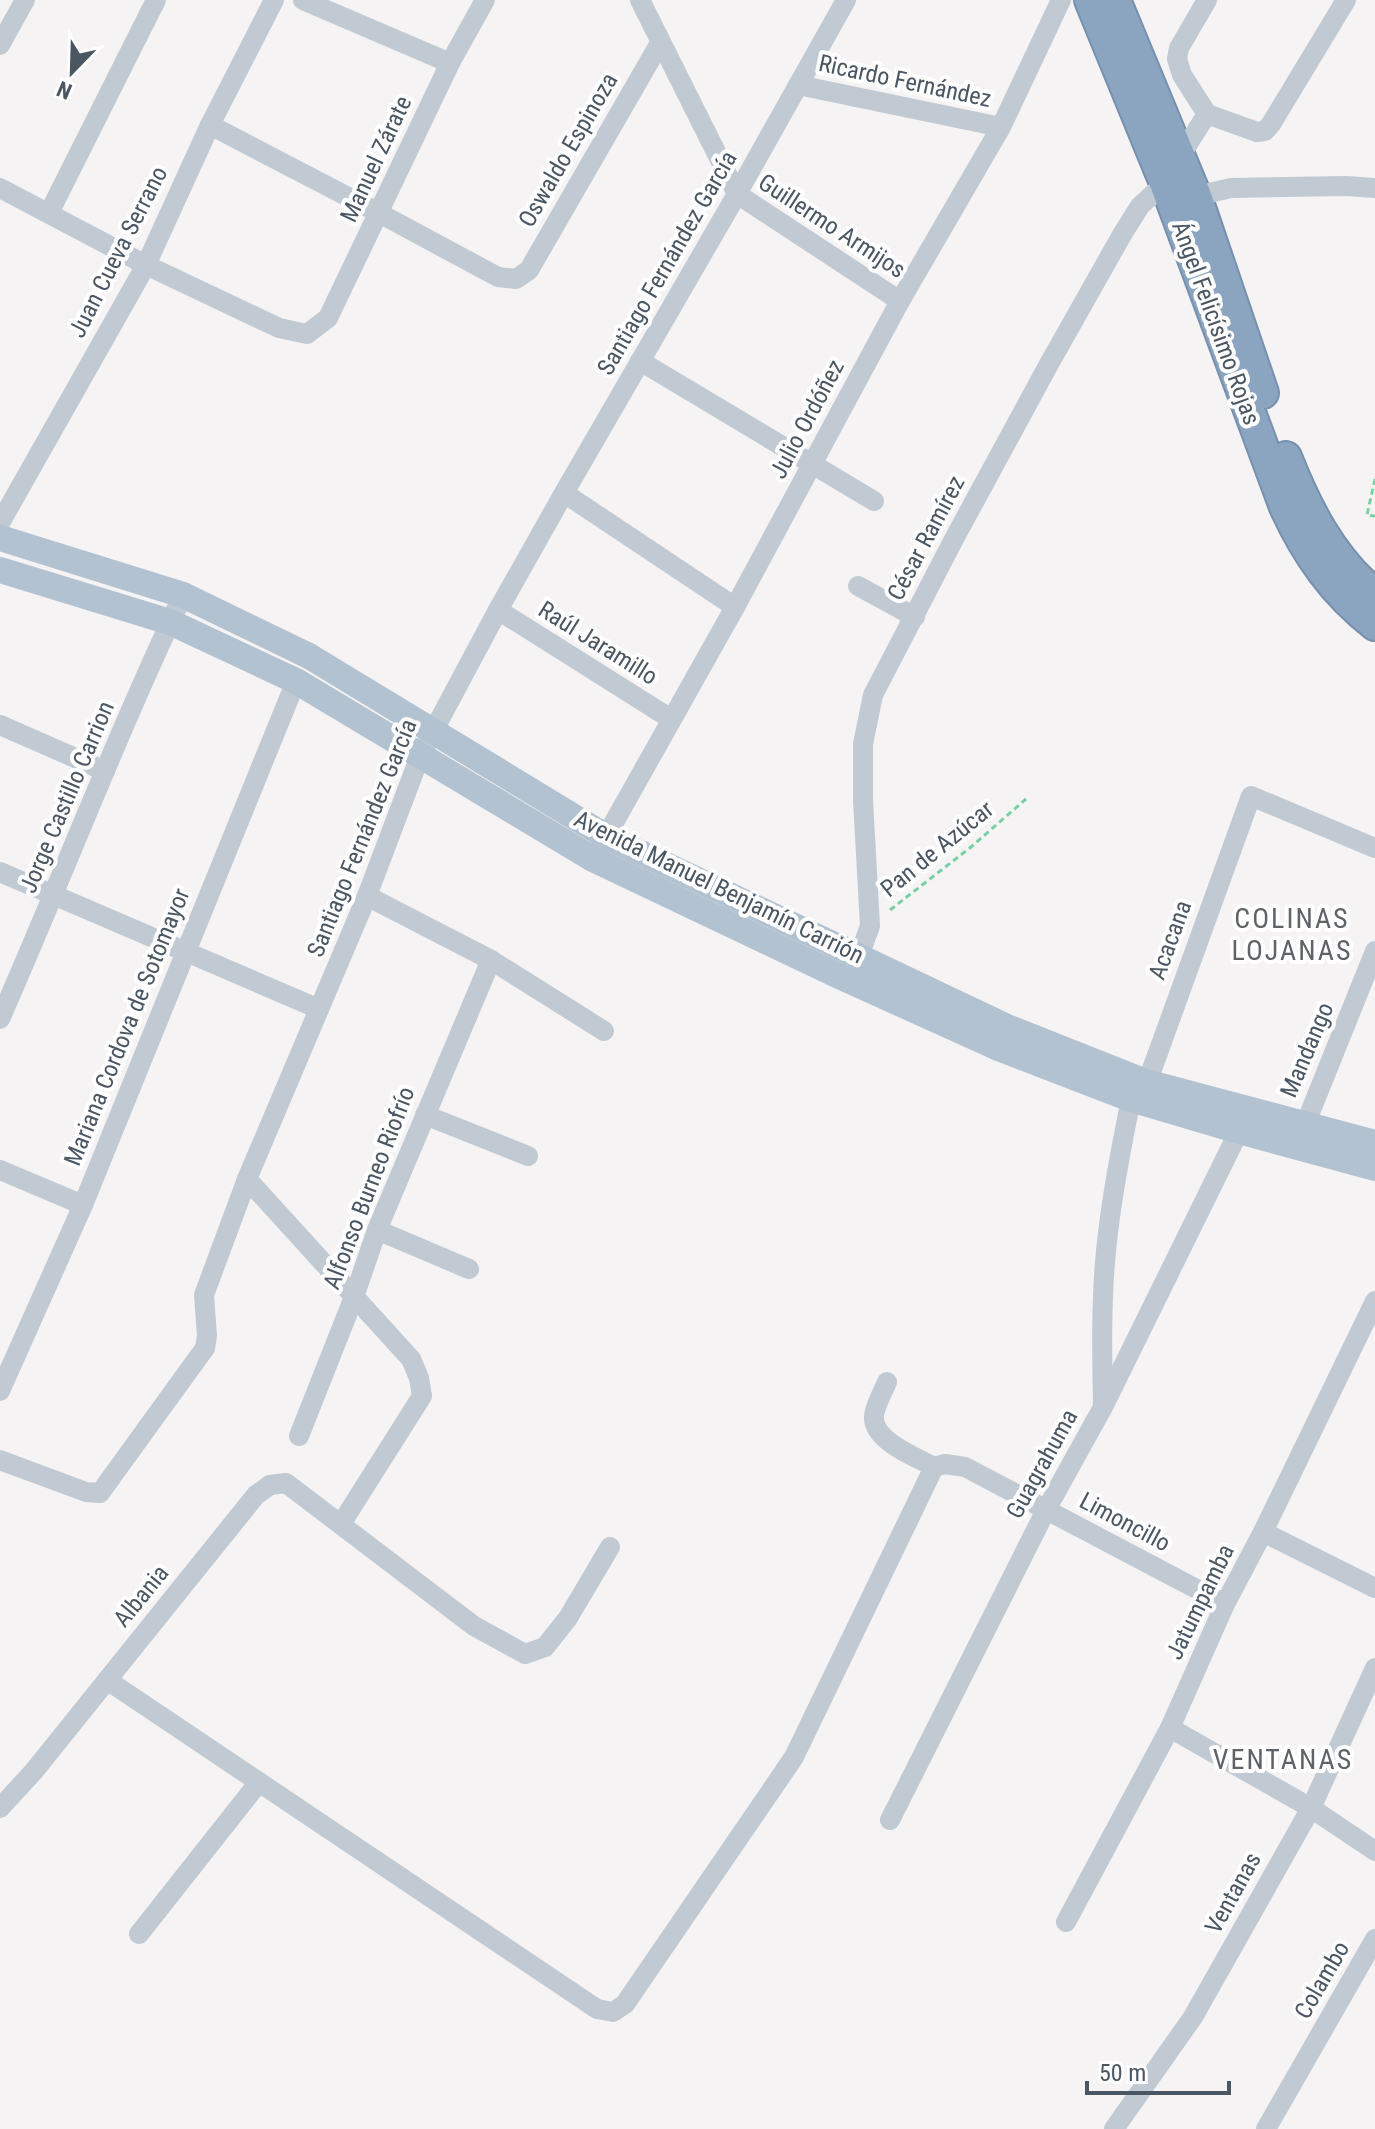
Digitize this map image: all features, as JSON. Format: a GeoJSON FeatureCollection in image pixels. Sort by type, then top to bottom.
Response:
{"type":"FeatureCollection","features":[{"type":"Feature","properties":{"kind":"highway","name":"Ángel Felicísimo Rojas"},"geometry":{"type":"LineString","coordinates":[[1090,0],[1172,170],[1196,196],[1271,415],[1315,521],[1349,570],[1375,594]]}},
{"type":"Feature","properties":{"kind":"highway","name":"Ángel Felicísimo Rojas"},"geometry":{"type":"LineString","coordinates":[[1115,0],[1262,450],[1289,518],[1320,571],[1345,600],[1375,625]]}},
{"type":"Feature","properties":{"kind":"main road","name":"Avenida Manuel Benjamín Carrión"},"geometry":{"type":"LineString","coordinates":[[0,538],[183,595],[309,656],[433,731],[600,848],[859,956],[1139,1094],[1305,1125],[1375,1143]]}},
{"type":"Feature","properties":{"kind":"main road","name":"Avenida Manuel Benjamín Carrión"},"geometry":{"type":"LineString","coordinates":[[0,570],[170,622],[296,681],[420,756],[837,975],[996,1047],[1239,1131],[1375,1168]]}},
{"type":"Feature","properties":{"kind":"street"},"geometry":{"type":"LineString","coordinates":[[0,45],[25,0]]}},
{"type":"Feature","properties":{"kind":"street"},"geometry":{"type":"LineString","coordinates":[[49,213],[156,0]]}},
{"type":"Feature","properties":{"kind":"street","name":"Juan Cueva Serrano"},"geometry":{"type":"LineString","coordinates":[[0,523],[146,265],[210,125],[274,0]]}},
{"type":"Feature","properties":{"kind":"street"},"geometry":{"type":"LineString","coordinates":[[303,0],[450,63]]}},
{"type":"Feature","properties":{"kind":"street","name":"Manuel Zárate"},"geometry":{"type":"LineString","coordinates":[[146,265],[279,328],[307,334],[328,318],[450,63],[485,0]]}},
{"type":"Feature","properties":{"kind":"street"},"geometry":{"type":"LineString","coordinates":[[640,0],[737,194]]}},
{"type":"Feature","properties":{"kind":"street","name":"Santiago Fernández García"},"geometry":{"type":"LineString","coordinates":[[0,1460],[86,1492],[100,1493],[205,1348],[204,1295],[247,1179],[367,896],[420,756],[498,610],[846,0]]}},
{"type":"Feature","properties":{"kind":"street","name":"Julio Ordóñez"},"geometry":{"type":"LineString","coordinates":[[600,848],[735,607],[900,301],[1001,127],[1061,0]]}},
{"type":"Feature","properties":{"kind":"street"},"geometry":{"type":"LineString","coordinates":[[1207,0],[1179,48],[1177,59],[1182,75],[1207,114],[1257,132],[1265,131],[1271,124],[1346,0]]}},
{"type":"Feature","properties":{"kind":"street","name":"Oswaldo Espinoza"},"geometry":{"type":"LineString","coordinates":[[379,213],[498,277],[516,279],[529,270],[660,43]]}},
{"type":"Feature","properties":{"kind":"street","name":"Ricardo Fernández"},"geometry":{"type":"LineString","coordinates":[[798,85],[1001,127]]}},
{"type":"Feature","properties":{"kind":"street","name":"César Ramírez"},"geometry":{"type":"LineString","coordinates":[[859,956],[870,926],[863,744],[873,695],[1042,377],[1123,233],[1140,206],[1172,170],[1207,114]]}},
{"type":"Feature","properties":{"kind":"street"},"geometry":{"type":"LineString","coordinates":[[210,125],[379,213]]}},
{"type":"Feature","properties":{"kind":"street"},"geometry":{"type":"LineString","coordinates":[[0,188],[146,265]]}},
{"type":"Feature","properties":{"kind":"street"},"geometry":{"type":"LineString","coordinates":[[1196,196],[1231,188],[1375,188]]}},
{"type":"Feature","properties":{"kind":"street","name":"Guillermo Armijos"},"geometry":{"type":"LineString","coordinates":[[737,194],[900,301]]}},
{"type":"Feature","properties":{"kind":"street"},"geometry":{"type":"LineString","coordinates":[[640,361],[874,501]]}},
{"type":"Feature","properties":{"kind":"street"},"geometry":{"type":"LineString","coordinates":[[564,493],[735,607]]}},
{"type":"Feature","properties":{"kind":"street"},"geometry":{"type":"LineString","coordinates":[[858,586],[915,617]]}},
{"type":"Feature","properties":{"kind":"street","name":"Jorge Castillo Carrion"},"geometry":{"type":"LineString","coordinates":[[0,1019],[183,595]]}},
{"type":"Feature","properties":{"kind":"street","name":"Raúl Jaramillo"},"geometry":{"type":"LineString","coordinates":[[498,610],[671,719]]}},
{"type":"Feature","properties":{"kind":"street","name":"Mariana Cordova de Sotomayor"},"geometry":{"type":"LineString","coordinates":[[0,1391],[83,1205],[296,681]]}},
{"type":"Feature","properties":{"kind":"street"},"geometry":{"type":"LineString","coordinates":[[0,725],[105,771]]}},
{"type":"Feature","properties":{"kind":"street","name":"Acacana"},"geometry":{"type":"LineString","coordinates":[[1103,1407],[1101,1330],[1106,1252],[1116,1175],[1139,1094],[1251,796],[1375,848]]}},
{"type":"Feature","properties":{"kind":"street"},"geometry":{"type":"LineString","coordinates":[[0,872],[319,1009]]}},
{"type":"Feature","properties":{"kind":"street"},"geometry":{"type":"LineString","coordinates":[[367,896],[491,960],[604,1031]]}},
{"type":"Feature","properties":{"kind":"street","name":"Mandango"},"geometry":{"type":"LineString","coordinates":[[1305,1125],[1365,1002],[1375,951]]}},
{"type":"Feature","properties":{"kind":"street","name":"Alfonso Burneo Riofrío"},"geometry":{"type":"LineString","coordinates":[[299,1436],[377,1230],[491,960]]}},
{"type":"Feature","properties":{"kind":"street"},"geometry":{"type":"LineString","coordinates":[[425,1115],[528,1156]]}},
{"type":"Feature","properties":{"kind":"street","name":"Guagrahuma"},"geometry":{"type":"LineString","coordinates":[[890,1820],[1046,1510],[1103,1407],[1239,1131]]}},
{"type":"Feature","properties":{"kind":"street"},"geometry":{"type":"LineString","coordinates":[[0,1170],[83,1205]]}},
{"type":"Feature","properties":{"kind":"street"},"geometry":{"type":"LineString","coordinates":[[247,1179],[411,1359],[419,1378],[422,1396],[341,1524]]}},
{"type":"Feature","properties":{"kind":"street"},"geometry":{"type":"LineString","coordinates":[[377,1230],[469,1269]]}},
{"type":"Feature","properties":{"kind":"street","name":"Jatumpamba"},"geometry":{"type":"LineString","coordinates":[[1066,1922],[1170,1728],[1225,1604],[1375,1301]]}},
{"type":"Feature","properties":{"kind":"street","name":"Limoncillo"},"geometry":{"type":"LineString","coordinates":[[887,1382],[874,1416],[881,1437],[934,1467],[945,1464],[965,1467],[1225,1604]]}},
{"type":"Feature","properties":{"kind":"street"},"geometry":{"type":"LineString","coordinates":[[107,1680],[597,2009],[613,2012],[625,2004],[794,1757],[934,1467]]}},
{"type":"Feature","properties":{"kind":"street","name":"Albania"},"geometry":{"type":"LineString","coordinates":[[0,1808],[34,1771],[256,1495],[270,1485],[286,1483],[474,1626],[525,1654],[545,1647],[610,1547]]}},
{"type":"Feature","properties":{"kind":"street"},"geometry":{"type":"LineString","coordinates":[[1263,1532],[1375,1588]]}},
{"type":"Feature","properties":{"kind":"street","name":"Ventanas"},"geometry":{"type":"LineString","coordinates":[[1114,2129],[1193,2017],[1311,1808],[1375,1668]]}},
{"type":"Feature","properties":{"kind":"street"},"geometry":{"type":"LineString","coordinates":[[1170,1728],[1311,1808],[1375,1851]]}},
{"type":"Feature","properties":{"kind":"street"},"geometry":{"type":"LineString","coordinates":[[139,1934],[259,1782]]}},
{"type":"Feature","properties":{"kind":"street","name":"Colambo"},"geometry":{"type":"LineString","coordinates":[[1266,2129],[1375,1939]]}},
{"type":"Feature","properties":{"kind":"path"},"geometry":{"type":"LineString","coordinates":[[1375,479],[1367,515],[1375,516]]}},
{"type":"Feature","properties":{"kind":"path","name":"Pan de Azúcar"},"geometry":{"type":"LineString","coordinates":[[870,926],[971,847],[1026,799]]}},
{"type":"Feature","properties":{"kind":"district","name":"COLINAS LOJANAS"},"geometry":{"type":"Point","coordinates":[1292,934]}},
{"type":"Feature","properties":{"kind":"district","name":"VENTANAS"},"geometry":{"type":"Point","coordinates":[1283,1759]}}]}
